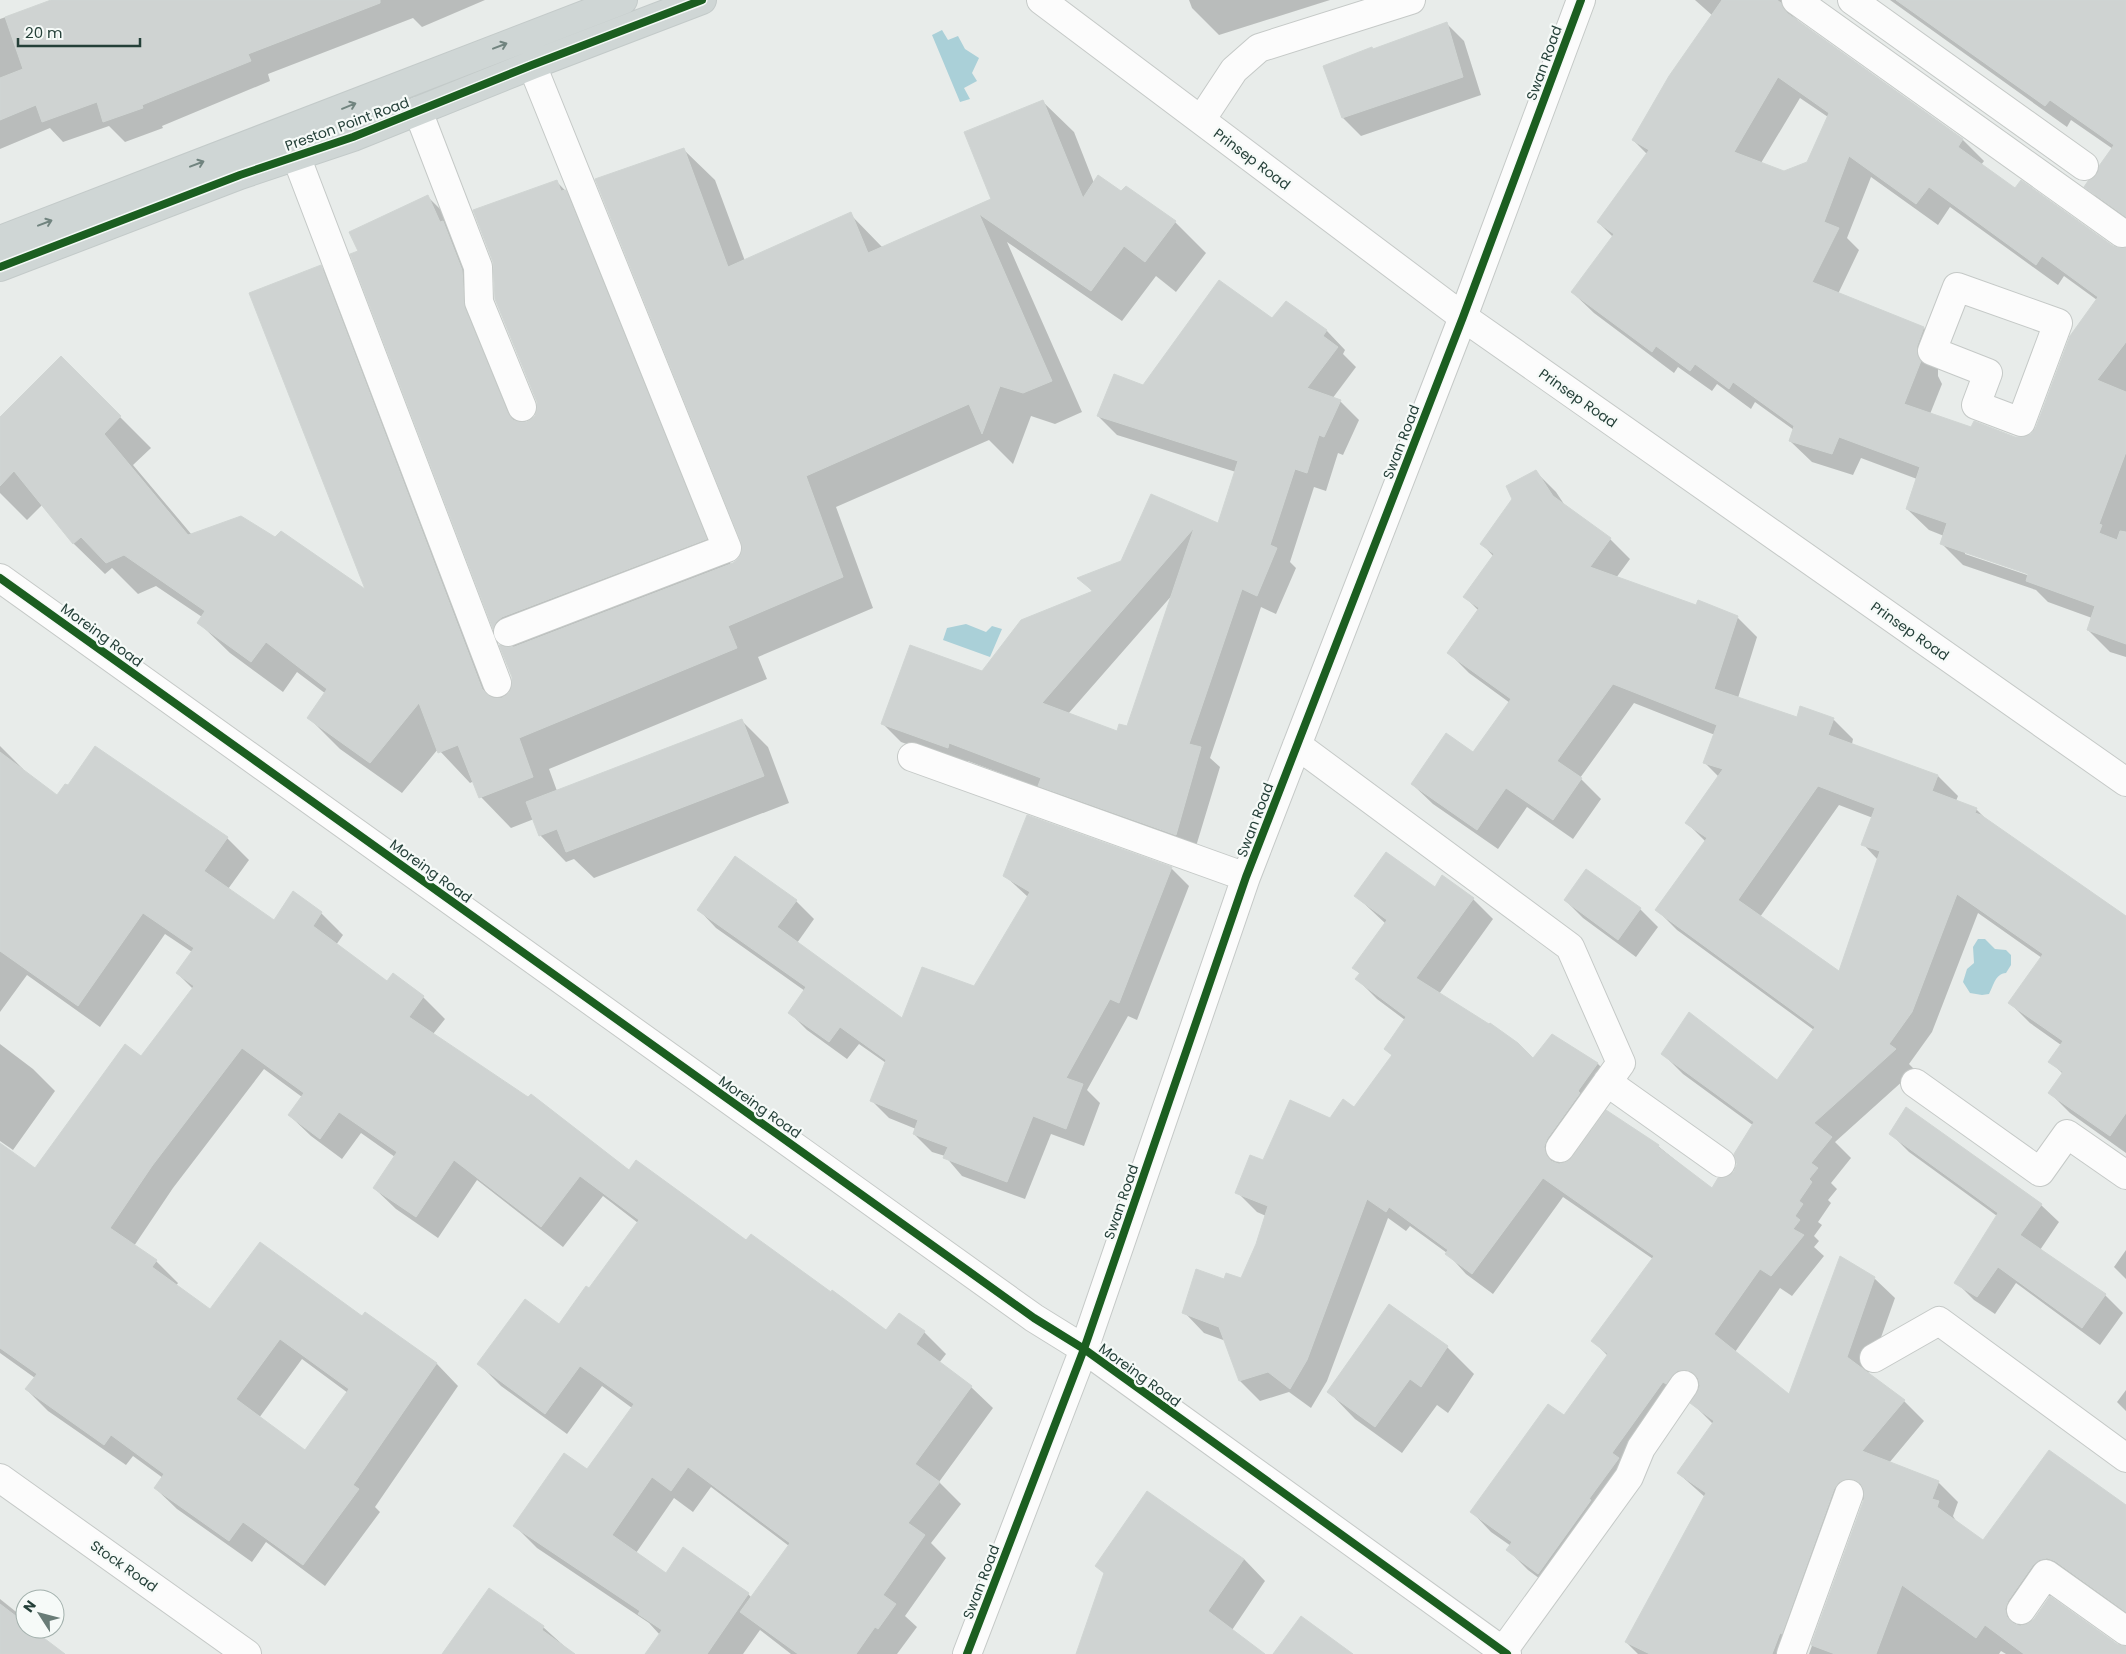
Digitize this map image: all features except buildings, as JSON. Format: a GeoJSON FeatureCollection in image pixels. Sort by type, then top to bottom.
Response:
{"type":"FeatureCollection","features":[{"type":"Feature","properties":{"kind":"main road","name":"Preston Point Road"},"geometry":{"type":"LineString","coordinates":[[0,240],[623,0]]}},
{"type":"Feature","properties":{"kind":"main road","name":"Preston Point Road"},"geometry":{"type":"LineString","coordinates":[[0,267],[240,175],[353,137],[532,64],[702,0]]}},
{"type":"Feature","properties":{"kind":"street","name":"Prinsep Road"},"geometry":{"type":"LineString","coordinates":[[1042,0],[1463,317],[2126,782]]}},
{"type":"Feature","properties":{"kind":"street"},"geometry":{"type":"LineString","coordinates":[[1202,120],[1234,70],[1259,48],[1411,0]]}},
{"type":"Feature","properties":{"kind":"street","name":"Swan Road"},"geometry":{"type":"LineString","coordinates":[[967,1654],[1084,1349],[1246,877],[1463,317],[1581,0]]}},
{"type":"Feature","properties":{"kind":"street"},"geometry":{"type":"LineString","coordinates":[[1796,0],[2122,233]]}},
{"type":"Feature","properties":{"kind":"street"},"geometry":{"type":"LineString","coordinates":[[1852,0],[2084,166]]}},
{"type":"Feature","properties":{"kind":"street"},"geometry":{"type":"LineString","coordinates":[[508,632],[726,548],[532,64]]}},
{"type":"Feature","properties":{"kind":"street"},"geometry":{"type":"LineString","coordinates":[[418,111],[478,267],[479,302],[522,407]]}},
{"type":"Feature","properties":{"kind":"street"},"geometry":{"type":"LineString","coordinates":[[296,156],[497,683]]}},
{"type":"Feature","properties":{"kind":"street"},"geometry":{"type":"LineString","coordinates":[[1957,287],[2058,323],[2021,422],[1976,405],[1988,373],[1932,351],[1957,287]]}},
{"type":"Feature","properties":{"kind":"street","name":"Moreing Road"},"geometry":{"type":"LineString","coordinates":[[0,578],[1034,1318],[1084,1349],[1505,1652]]}},
{"type":"Feature","properties":{"kind":"street"},"geometry":{"type":"LineString","coordinates":[[1297,745],[1570,947],[1621,1063],[1560,1148]]}},
{"type":"Feature","properties":{"kind":"street"},"geometry":{"type":"LineString","coordinates":[[912,757],[1246,877]]}},
{"type":"Feature","properties":{"kind":"street"},"geometry":{"type":"LineString","coordinates":[[1607,1082],[1720,1163]]}},
{"type":"Feature","properties":{"kind":"street"},"geometry":{"type":"LineString","coordinates":[[1915,1083],[2040,1172],[2067,1134],[2126,1176]]}},
{"type":"Feature","properties":{"kind":"street"},"geometry":{"type":"LineString","coordinates":[[1874,1358],[1939,1322],[2126,1458]]}},
{"type":"Feature","properties":{"kind":"street"},"geometry":{"type":"LineString","coordinates":[[1505,1652],[1630,1477],[1640,1448],[1684,1385]]}},
{"type":"Feature","properties":{"kind":"street","name":"Stock Road"},"geometry":{"type":"LineString","coordinates":[[0,1478],[247,1654]]}},
{"type":"Feature","properties":{"kind":"street"},"geometry":{"type":"LineString","coordinates":[[1791,1654],[1849,1494]]}},
{"type":"Feature","properties":{"kind":"street"},"geometry":{"type":"LineString","coordinates":[[2021,1610],[2046,1574],[2126,1631]]}},
{"type":"Feature","properties":{"kind":"water"},"geometry":{"type":"Polygon","coordinates":[[[942,30],[948,40],[958,36],[965,49],[979,58],[972,73],[977,81],[964,88],[970,99],[960,102],[932,35],[942,30]]]}},
{"type":"Feature","properties":{"kind":"water"},"geometry":{"type":"Polygon","coordinates":[[[966,624],[986,632],[992,626],[1002,629],[990,657],[943,640],[947,628],[966,624]]]}},
{"type":"Feature","properties":{"kind":"water"},"geometry":{"type":"Polygon","coordinates":[[[1978,939],[1985,939],[1995,949],[2006,950],[2011,955],[2011,965],[2006,973],[1999,975],[1989,994],[1982,995],[1970,993],[1963,982],[1967,969],[1974,963],[1973,947],[1978,939]]]}},
{"type":"Feature","properties":{"kind":"cycle path"},"geometry":{"type":"LineString","coordinates":[[0,267],[240,175],[353,137],[532,65],[702,0]]}},
{"type":"Feature","properties":{"kind":"cycle path"},"geometry":{"type":"LineString","coordinates":[[967,1654],[1084,1349],[1246,877],[1463,317],[1581,0]]}},
{"type":"Feature","properties":{"kind":"cycle path"},"geometry":{"type":"LineString","coordinates":[[0,578],[1034,1318],[1084,1349],[1507,1654]]}}]}
